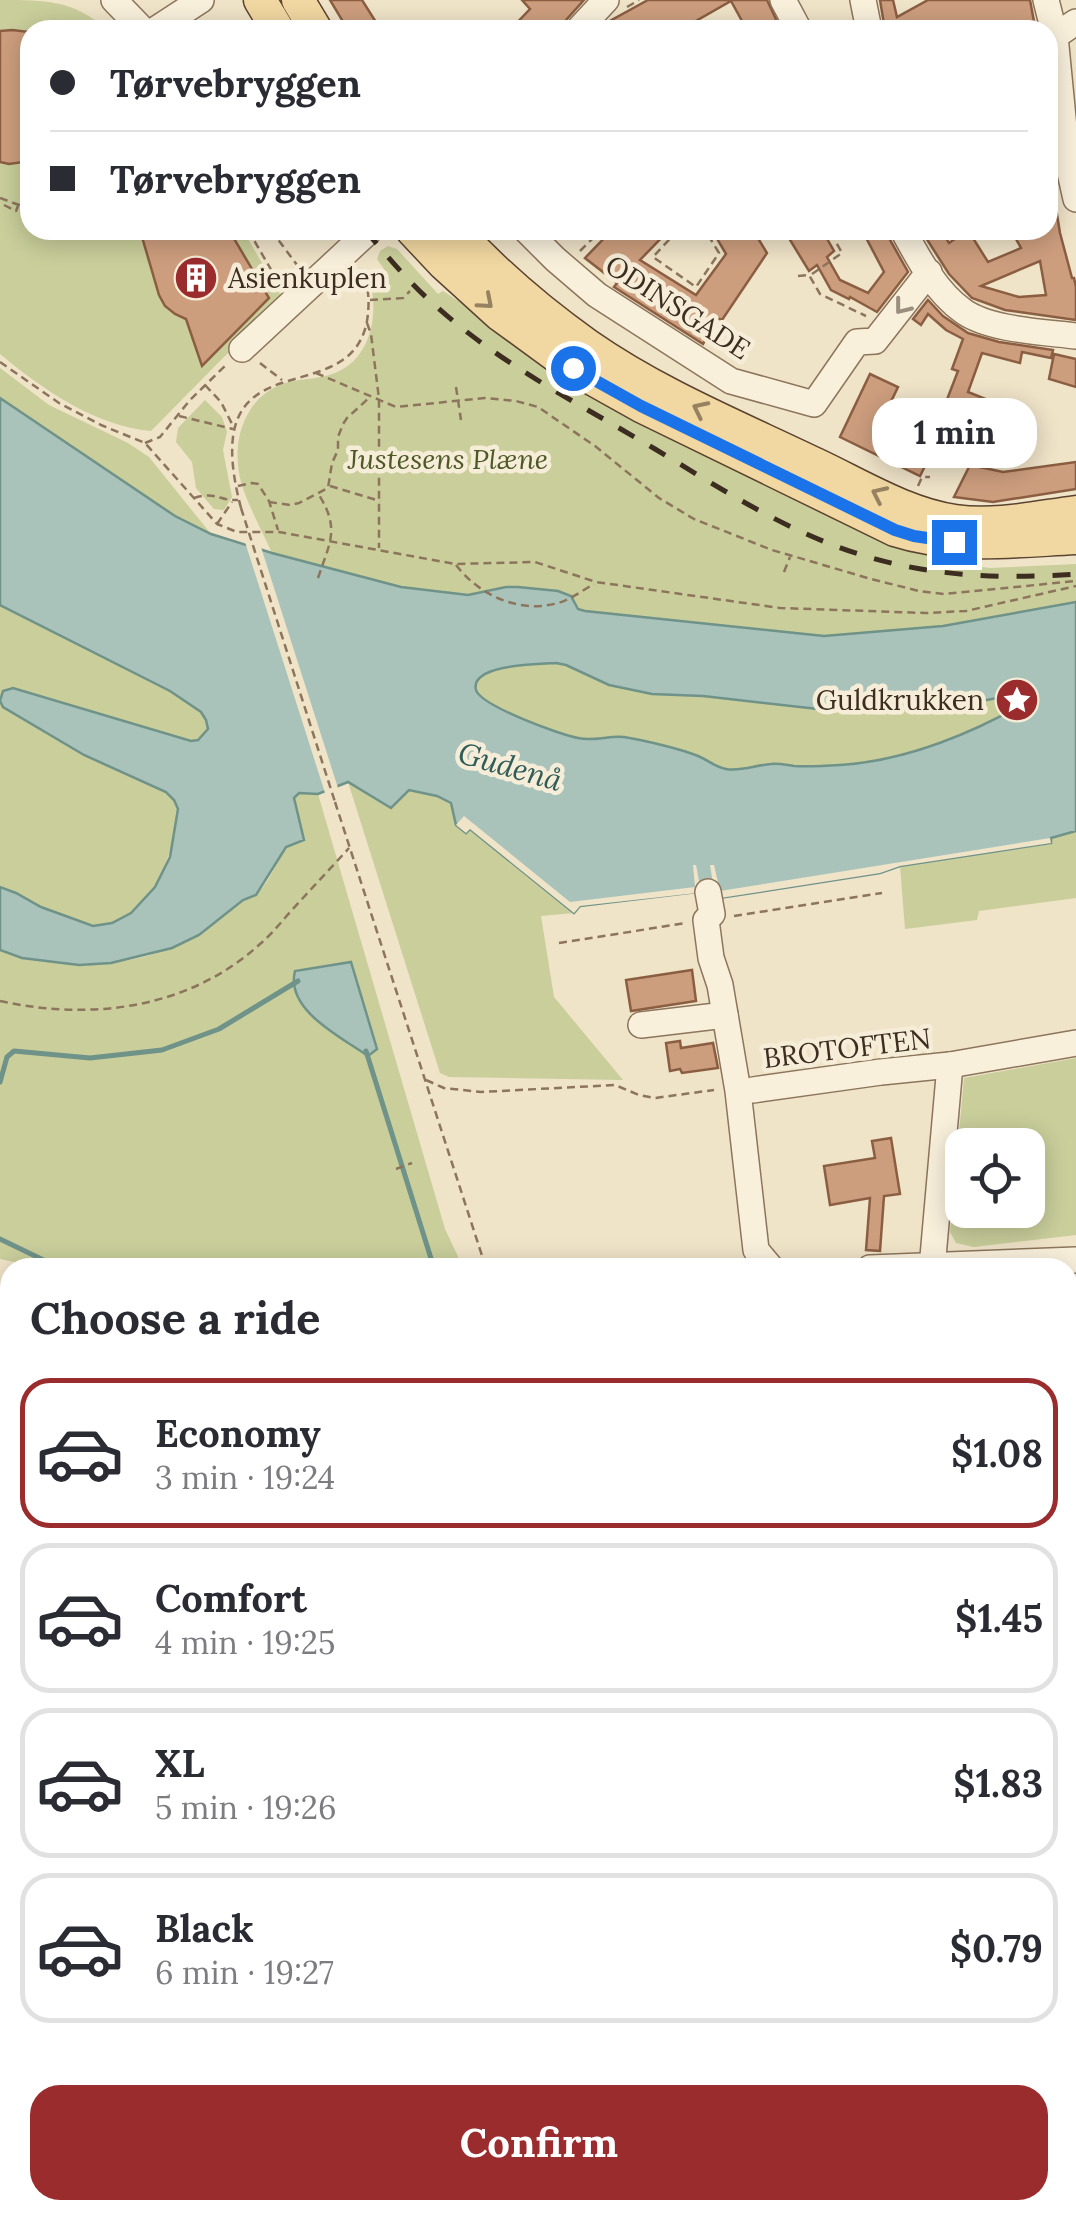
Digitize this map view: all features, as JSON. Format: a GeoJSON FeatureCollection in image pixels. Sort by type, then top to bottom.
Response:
{"type":"FeatureCollection","features":[{"type":"Feature","properties":{"kind":"main road"},"geometry":{"type":"LineString","coordinates":[[421,240],[499,314],[573,368],[641,406],[895,530],[954,542],[1076,538]]}},
{"type":"Feature","properties":{"kind":"main road"},"geometry":{"type":"LineString","coordinates":[[464,240],[516,289],[588,346],[686,402],[892,501],[957,522],[992,523],[1076,512]]}},
{"type":"Feature","properties":{"kind":"street"},"geometry":{"type":"LineString","coordinates":[[114,0],[133,20]]}},
{"type":"Feature","properties":{"kind":"street"},"geometry":{"type":"LineString","coordinates":[[170,20],[201,0]]}},
{"type":"Feature","properties":{"kind":"street"},"geometry":{"type":"LineString","coordinates":[[587,20],[606,0]]}},
{"type":"Feature","properties":{"kind":"street"},"geometry":{"type":"LineString","coordinates":[[1058,77],[1067,159],[1076,199]]}},
{"type":"Feature","properties":{"kind":"street"},"geometry":{"type":"LineString","coordinates":[[242,349],[360,240]]}},
{"type":"Feature","properties":{"kind":"street","name":"ODINSGADE"},"geometry":{"type":"LineString","coordinates":[[536,240],[597,295],[731,381],[814,404],[856,342],[881,334]]}},
{"type":"Feature","properties":{"kind":"street"},"geometry":{"type":"LineString","coordinates":[[909,240],[943,294],[965,313],[990,323],[1076,336]]}},
{"type":"Feature","properties":{"kind":"street"},"geometry":{"type":"LineString","coordinates":[[881,334],[929,272]]}},
{"type":"Feature","properties":{"kind":"street"},"geometry":{"type":"LineString","coordinates":[[708,892],[712,914],[706,920],[711,958],[746,1091],[756,1250],[762,1258]]}},
{"type":"Feature","properties":{"kind":"street"},"geometry":{"type":"LineString","coordinates":[[640,1025],[725,1015]]}},
{"type":"Feature","properties":{"kind":"street","name":"BROTOFTEN"},"geometry":{"type":"LineString","coordinates":[[746,1091],[950,1065],[1076,1044]]}},
{"type":"Feature","properties":{"kind":"street","name":"BROTOFTEN"},"geometry":{"type":"LineString","coordinates":[[934,1258],[950,1065]]}},
{"type":"Feature","properties":{"kind":"path"},"geometry":{"type":"LineString","coordinates":[[0,198],[19,205],[16,211],[4,205]]}},
{"type":"Feature","properties":{"kind":"path"},"geometry":{"type":"LineString","coordinates":[[254,240],[291,303]]}},
{"type":"Feature","properties":{"kind":"path"},"geometry":{"type":"LineString","coordinates":[[279,240],[312,284]]}},
{"type":"Feature","properties":{"kind":"path"},"geometry":{"type":"LineString","coordinates":[[669,240],[653,257],[696,287],[720,253],[712,240]]}},
{"type":"Feature","properties":{"kind":"path"},"geometry":{"type":"LineString","coordinates":[[798,276],[809,276],[842,253],[835,240]]}},
{"type":"Feature","properties":{"kind":"path"},"geometry":{"type":"LineString","coordinates":[[348,251],[364,275],[370,300],[357,346],[334,367],[283,380],[254,396],[234,429],[236,486],[483,1258]]}},
{"type":"Feature","properties":{"kind":"path"},"geometry":{"type":"LineString","coordinates":[[809,276],[820,294],[881,334]]}},
{"type":"Feature","properties":{"kind":"path"},"geometry":{"type":"LineString","coordinates":[[370,300],[403,298],[410,291]]}},
{"type":"Feature","properties":{"kind":"path"},"geometry":{"type":"LineString","coordinates":[[366,322],[372,334],[378,399],[379,550]]}},
{"type":"Feature","properties":{"kind":"path"},"geometry":{"type":"LineString","coordinates":[[0,362],[59,403],[100,425],[145,442],[217,524],[237,532],[279,532],[455,564],[535,562],[596,582],[780,608],[966,611],[1076,583]]}},
{"type":"Feature","properties":{"kind":"path"},"geometry":{"type":"LineString","coordinates":[[316,373],[402,408],[498,399],[538,407],[669,505],[733,536],[791,556],[944,594],[1076,583]]}},
{"type":"Feature","properties":{"kind":"path"},"geometry":{"type":"LineString","coordinates":[[205,385],[221,402],[234,429]]}},
{"type":"Feature","properties":{"kind":"path"},"geometry":{"type":"LineString","coordinates":[[456,387],[462,420]]}},
{"type":"Feature","properties":{"kind":"path"},"geometry":{"type":"LineString","coordinates":[[145,442],[160,437],[198,392]]}},
{"type":"Feature","properties":{"kind":"path"},"geometry":{"type":"LineString","coordinates":[[269,502],[290,505],[329,486],[343,424],[372,396]]}},
{"type":"Feature","properties":{"kind":"path"},"geometry":{"type":"LineString","coordinates":[[178,416],[234,429]]}},
{"type":"Feature","properties":{"kind":"path"},"geometry":{"type":"LineString","coordinates":[[915,492],[922,477],[930,476]]}},
{"type":"Feature","properties":{"kind":"path"},"geometry":{"type":"LineString","coordinates":[[236,486],[258,484],[279,532]]}},
{"type":"Feature","properties":{"kind":"path"},"geometry":{"type":"LineString","coordinates":[[329,486],[380,502]]}},
{"type":"Feature","properties":{"kind":"path"},"geometry":{"type":"LineString","coordinates":[[194,498],[210,493],[239,500]]}},
{"type":"Feature","properties":{"kind":"path"},"geometry":{"type":"LineString","coordinates":[[318,578],[332,526],[331,514],[319,494]]}},
{"type":"Feature","properties":{"kind":"path"},"geometry":{"type":"LineString","coordinates":[[217,524],[233,501]]}},
{"type":"Feature","properties":{"kind":"path"},"geometry":{"type":"LineString","coordinates":[[784,572],[791,556]]}},
{"type":"Feature","properties":{"kind":"path"},"geometry":{"type":"LineString","coordinates":[[455,564],[480,590],[522,604],[562,603],[596,582]]}},
{"type":"Feature","properties":{"kind":"path"},"geometry":{"type":"LineString","coordinates":[[0,1001],[70,1010],[114,1009],[194,989],[261,944],[350,846]]}},
{"type":"Feature","properties":{"kind":"path"},"geometry":{"type":"LineString","coordinates":[[425,1080],[444,1088],[481,1092],[615,1086],[655,1098],[730,1088],[746,1091]]}},
{"type":"Feature","properties":{"kind":"path"},"geometry":{"type":"LineString","coordinates":[[396,1169],[412,1163]]}},
{"type":"Feature","properties":{"kind":"green space"},"geometry":{"type":"Polygon","coordinates":[[[0,0],[31,0],[71,7],[95,20],[20,20],[20,240],[249,240],[282,298],[151,431],[110,422],[70,404],[0,354],[0,0]]]}},
{"type":"Feature","properties":{"kind":"green space","name":"Justesens Plæne"},"geometry":{"type":"Polygon","coordinates":[[[388,246],[397,249],[438,294],[443,291],[848,517],[934,556],[966,565],[990,568],[1076,564],[1076,602],[943,626],[824,636],[585,611],[558,591],[506,587],[468,595],[401,587],[272,553],[241,482],[238,453],[243,425],[268,391],[288,382],[335,373],[357,357],[372,321],[370,281],[384,269],[377,259],[388,246]]]}},
{"type":"Feature","properties":{"kind":"green space"},"geometry":{"type":"Polygon","coordinates":[[[0,368],[49,405],[149,457],[211,534],[175,516],[0,398],[0,368]]]}},
{"type":"Feature","properties":{"kind":"green space"},"geometry":{"type":"Polygon","coordinates":[[[205,400],[222,417],[227,432],[223,450],[232,497],[224,510],[214,509],[196,488],[192,462],[176,442],[178,428],[205,400]]]}},
{"type":"Feature","properties":{"kind":"green space"},"geometry":{"type":"Polygon","coordinates":[[[0,605],[176,694],[202,713],[206,731],[191,741],[3,691],[0,698],[0,605]]]}},
{"type":"Feature","properties":{"kind":"green space"},"geometry":{"type":"Polygon","coordinates":[[[556,663],[609,685],[652,694],[827,710],[954,706],[1035,694],[965,733],[890,758],[840,765],[774,764],[731,770],[691,753],[641,740],[569,736],[506,711],[476,690],[477,681],[494,670],[556,663]]]}},
{"type":"Feature","properties":{"kind":"green space"},"geometry":{"type":"Polygon","coordinates":[[[0,701],[3,707],[72,748],[153,784],[174,801],[178,818],[166,862],[151,892],[128,914],[114,921],[88,925],[0,887],[0,701]]]}},
{"type":"Feature","properties":{"kind":"green space"},"geometry":{"type":"Polygon","coordinates":[[[348,782],[390,808],[409,790],[451,803],[457,825],[469,829],[574,913],[541,916],[554,997],[623,1080],[449,1077],[440,1073],[348,782]]]}},
{"type":"Feature","properties":{"kind":"green space"},"geometry":{"type":"Polygon","coordinates":[[[299,793],[318,794],[445,1229],[459,1258],[0,1258],[0,950],[49,961],[99,964],[172,947],[258,893],[287,847],[299,843],[294,799],[299,793]],[[351,962],[295,972],[368,1055],[376,1049],[351,962]]]}},
{"type":"Feature","properties":{"kind":"green space"},"geometry":{"type":"Polygon","coordinates":[[[1076,831],[1076,898],[979,911],[977,920],[905,929],[900,866],[1050,844],[1050,838],[1076,831]]]}},
{"type":"Feature","properties":{"kind":"green space"},"geometry":{"type":"Polygon","coordinates":[[[1076,1058],[1076,1235],[974,1247],[956,1243],[950,1228],[1045,1228],[1045,1128],[959,1128],[964,1078],[1076,1058]]]}},
{"type":"Feature","properties":{"kind":"water","name":"Gudenå"},"geometry":{"type":"Polygon","coordinates":[[[0,398],[175,516],[211,534],[401,587],[468,595],[506,587],[558,591],[571,596],[578,609],[585,611],[824,636],[943,626],[1076,602],[1076,831],[1051,838],[1051,843],[900,866],[880,873],[720,898],[714,890],[580,906],[574,913],[470,829],[466,833],[456,825],[451,803],[409,790],[391,808],[348,782],[318,794],[299,793],[294,798],[304,840],[286,847],[256,895],[243,900],[199,935],[172,948],[111,963],[79,965],[22,958],[0,950],[0,887],[93,926],[112,923],[131,913],[155,887],[170,857],[178,809],[166,792],[84,755],[3,707],[3,691],[13,688],[191,741],[198,740],[208,729],[201,712],[170,691],[0,605],[0,398]],[[536,664],[494,670],[477,681],[476,690],[506,711],[569,736],[641,740],[691,753],[731,770],[774,764],[840,765],[890,758],[965,733],[1034,695],[1030,692],[954,706],[827,710],[652,694],[609,685],[566,665],[536,664]]]}},
{"type":"Feature","properties":{"kind":"water"},"geometry":{"type":"Polygon","coordinates":[[[351,962],[377,1049],[368,1056],[318,1021],[298,998],[294,985],[295,971],[351,962]]]}},
{"type":"Feature","properties":{"kind":"pier"},"geometry":{"type":"Polygon","coordinates":[[[244,539],[260,544],[339,791],[326,796],[244,539]]]}},
{"type":"Feature","properties":{"kind":"pier"},"geometry":{"type":"Polygon","coordinates":[[[464,816],[570,902],[695,887],[693,865],[702,897],[697,893],[580,906],[574,913],[470,829],[466,833],[456,825],[464,816]]]}},
{"type":"Feature","properties":{"kind":"pier"},"geometry":{"type":"Polygon","coordinates":[[[1050,838],[1051,843],[900,866],[880,873],[720,898],[716,902],[710,865],[714,865],[720,891],[1050,838]]]}},
{"type":"Feature","properties":{"kind":"building"},"geometry":{"type":"Polygon","coordinates":[[[330,0],[362,0],[375,20],[342,20],[330,0]]]}},
{"type":"Feature","properties":{"kind":"building"},"geometry":{"type":"Polygon","coordinates":[[[522,0],[584,0],[566,20],[520,20],[530,9],[522,0]]]}},
{"type":"Feature","properties":{"kind":"building"},"geometry":{"type":"Polygon","coordinates":[[[648,0],[767,0],[776,20],[741,20],[731,1],[698,20],[612,20],[648,0]]]}},
{"type":"Feature","properties":{"kind":"building"},"geometry":{"type":"Polygon","coordinates":[[[880,0],[893,0],[897,17],[928,0],[1030,0],[1034,20],[883,20],[880,0]]]}},
{"type":"Feature","properties":{"kind":"building"},"geometry":{"type":"Polygon","coordinates":[[[0,31],[20,31],[20,162],[9,164],[0,162],[0,31]]]}},
{"type":"Feature","properties":{"kind":"building"},"geometry":{"type":"Polygon","coordinates":[[[1058,221],[1076,287],[1076,320],[1005,310],[972,298],[949,274],[927,240],[974,240],[988,262],[1021,248],[1017,240],[1058,240],[1058,221]],[[1040,261],[981,286],[1019,297],[1046,295],[1040,261]]]}},
{"type":"Feature","properties":{"kind":"building"},"geometry":{"type":"Polygon","coordinates":[[[143,240],[235,240],[269,298],[202,366],[186,319],[165,306],[143,240]]]}},
{"type":"Feature","properties":{"kind":"building"},"geometry":{"type":"Polygon","coordinates":[[[602,240],[659,240],[640,260],[696,295],[726,254],[718,240],[759,240],[767,253],[722,320],[717,318],[703,344],[614,287],[617,283],[585,258],[602,240]]]}},
{"type":"Feature","properties":{"kind":"building"},"geometry":{"type":"Polygon","coordinates":[[[790,240],[828,240],[834,251],[827,257],[840,280],[868,293],[884,272],[867,240],[890,240],[908,272],[877,312],[831,290],[817,265],[809,271],[790,240]]]}},
{"type":"Feature","properties":{"kind":"building"},"geometry":{"type":"Polygon","coordinates":[[[928,300],[968,333],[1053,350],[1051,358],[1022,352],[1020,363],[982,353],[968,392],[993,402],[976,444],[936,428],[958,371],[952,369],[963,339],[928,314],[921,325],[913,319],[928,300]]]}},
{"type":"Feature","properties":{"kind":"building"},"geometry":{"type":"Polygon","coordinates":[[[1054,354],[1076,359],[1076,387],[1049,379],[1054,354]]]}},
{"type":"Feature","properties":{"kind":"building"},"geometry":{"type":"Polygon","coordinates":[[[870,374],[898,387],[881,422],[934,448],[920,476],[840,437],[870,374]]]}},
{"type":"Feature","properties":{"kind":"building"},"geometry":{"type":"Polygon","coordinates":[[[1076,462],[1076,489],[993,502],[954,497],[970,465],[1003,472],[1076,462]]]}},
{"type":"Feature","properties":{"kind":"building"},"geometry":{"type":"Polygon","coordinates":[[[692,970],[696,1001],[631,1011],[626,980],[692,970]]]}},
{"type":"Feature","properties":{"kind":"building"},"geometry":{"type":"Polygon","coordinates":[[[680,1041],[681,1048],[713,1043],[718,1068],[670,1071],[666,1043],[680,1041]]]}},
{"type":"Feature","properties":{"kind":"building"},"geometry":{"type":"Polygon","coordinates":[[[891,1138],[900,1194],[884,1196],[880,1251],[866,1250],[870,1198],[830,1205],[824,1166],[875,1158],[872,1141],[891,1138]]]}},
{"type":"Feature","properties":{"kind":"waterway"},"geometry":{"type":"LineString","coordinates":[[0,1082],[7,1057],[14,1051],[90,1058],[162,1050],[219,1029],[298,981]]}},
{"type":"Feature","properties":{"kind":"waterway"},"geometry":{"type":"LineString","coordinates":[[366,1051],[431,1258]]}},
{"type":"Feature","properties":{"kind":"waterway"},"geometry":{"type":"LineString","coordinates":[[0,1239],[39,1258]]}},
{"type":"Feature","properties":{"kind":"railway"},"geometry":{"type":"LineString","coordinates":[[374,240],[428,299],[488,348],[787,525],[843,549],[922,569],[999,576],[1076,574]]}},
{"type":"Feature","properties":{"kind":"place","name":"Asienkuplen"},"geometry":{"type":"Point","coordinates":[196,278]}},
{"type":"Feature","properties":{"kind":"place","name":"Guldkrukken"},"geometry":{"type":"Point","coordinates":[1017,700]}},
{"type":"Feature","properties":{"kind":"route"},"geometry":{"type":"LineString","coordinates":[[573,368],[608,390],[895,530],[954,542]]}}]}
